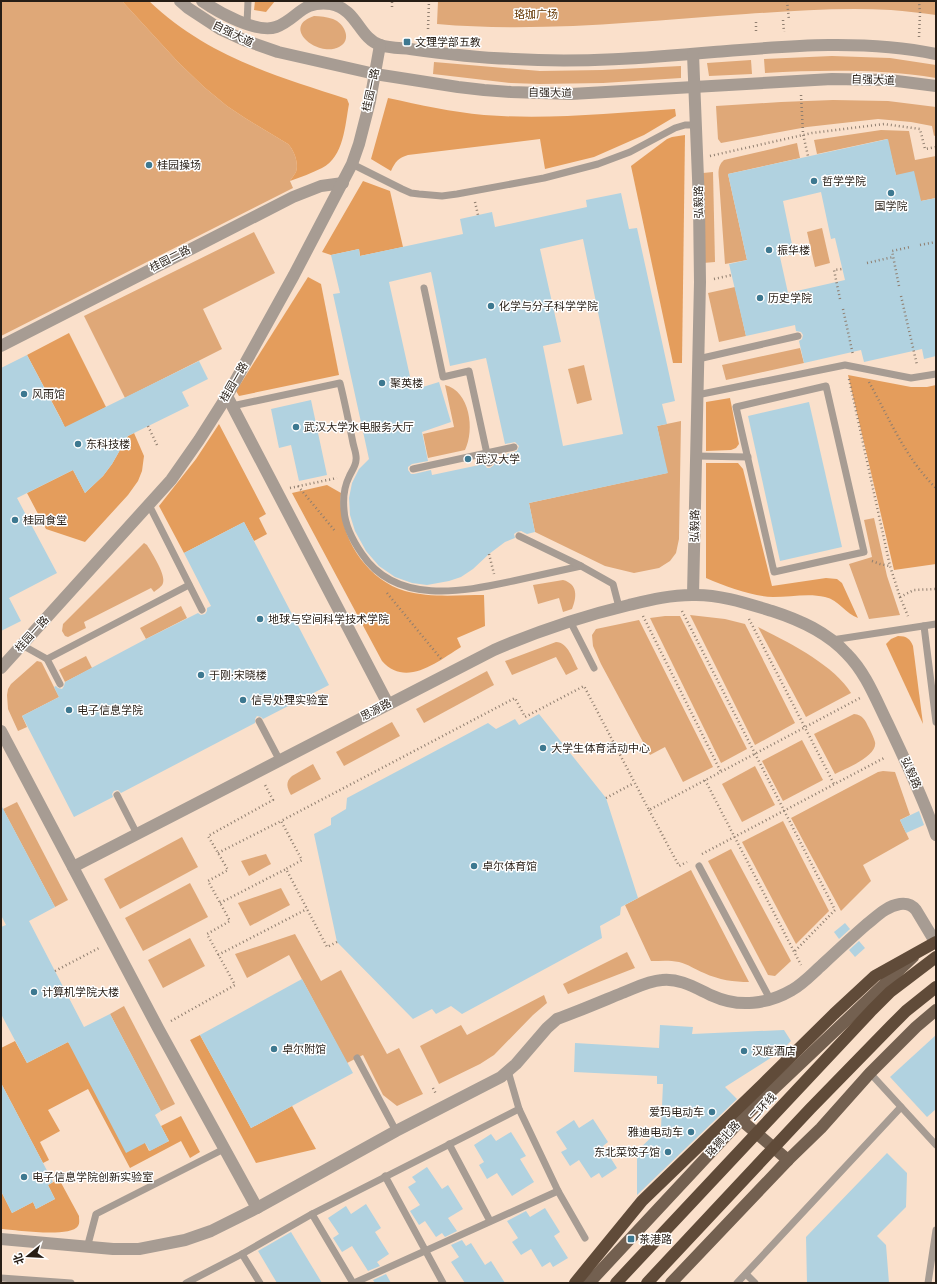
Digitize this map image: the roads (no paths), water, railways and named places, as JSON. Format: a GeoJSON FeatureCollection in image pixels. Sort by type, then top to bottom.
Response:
{"type":"FeatureCollection","features":[{"type":"Feature","properties":{"kind":"highway"},"geometry":{"type":"LineString","coordinates":[[575,1283],[642,1201],[834,1014],[875,976],[935,940]]}},
{"type":"Feature","properties":{"kind":"highway","name":"二环线"},"geometry":{"type":"LineString","coordinates":[[616,1283],[872,1010],[890,992],[936,957]]}},
{"type":"Feature","properties":{"kind":"highway"},"geometry":{"type":"LineString","coordinates":[[647,1283],[892,1024],[936,987]]}},
{"type":"Feature","properties":{"kind":"main road","name":"珞狮北路"},"geometry":{"type":"LineString","coordinates":[[589,1283],[742,1120],[917,953],[935,940]]}},
{"type":"Feature","properties":{"kind":"main road"},"geometry":{"type":"LineString","coordinates":[[671,1283],[788,1160],[821,1128],[870,1073],[916,1027],[936,1010]]}},
{"type":"Feature","properties":{"kind":"main road"},"geometry":{"type":"LineString","coordinates":[[742,1120],[788,1160]]}},
{"type":"Feature","properties":{"kind":"street","name":"自强大道"},"geometry":{"type":"LineString","coordinates":[[180,1],[220,29],[258,46],[278,52],[375,74],[484,90],[541,94],[571,94],[832,79],[889,80],[936,86]]}},
{"type":"Feature","properties":{"kind":"street","name":"自强大道"},"geometry":{"type":"LineString","coordinates":[[202,1],[227,16],[247,24],[268,29],[277,27],[306,6],[314,4],[330,4],[339,6],[355,20],[369,39],[380,45]]}},
{"type":"Feature","properties":{"kind":"street","name":"桂园一路"},"geometry":{"type":"LineString","coordinates":[[1,668],[171,480],[229,401],[352,164],[359,144],[380,45]]}},
{"type":"Feature","properties":{"kind":"street"},"geometry":{"type":"LineString","coordinates":[[380,45],[454,54],[540,61],[637,58],[832,45],[891,46],[936,54]]}},
{"type":"Feature","properties":{"kind":"street","name":"弘毅路"},"geometry":{"type":"LineString","coordinates":[[693,54],[700,274],[693,595],[741,602],[789,617],[810,626],[832,640],[848,654],[858,667],[872,691],[913,778],[929,814],[936,835]]}},
{"type":"Feature","properties":{"kind":"street","name":"桂园二路"},"geometry":{"type":"LineString","coordinates":[[1,346],[293,197],[320,186],[343,182]]}},
{"type":"Feature","properties":{"kind":"street"},"geometry":{"type":"LineString","coordinates":[[229,401],[388,704]]}},
{"type":"Feature","properties":{"kind":"street","name":"思源路"},"geometry":{"type":"LineString","coordinates":[[73,867],[494,650],[570,621],[636,603],[674,596],[693,595]]}},
{"type":"Feature","properties":{"kind":"street"},"geometry":{"type":"LineString","coordinates":[[1,731],[158,1028],[257,1208]]}},
{"type":"Feature","properties":{"kind":"street"},"geometry":{"type":"LineString","coordinates":[[1,1239],[113,1250],[139,1249],[185,1240],[212,1231],[257,1208],[396,1131],[493,1081],[508,1071],[557,1019],[653,981],[673,980],[691,985],[715,997],[738,1003],[761,1002],[770,999],[793,990],[808,978],[850,938],[878,915],[885,910],[900,904],[905,903],[913,906],[935,940]]}},
{"type":"Feature","properties":{"kind":"lane"},"geometry":{"type":"LineString","coordinates":[[247,24],[248,1]]}},
{"type":"Feature","properties":{"kind":"lane"},"geometry":{"type":"LineString","coordinates":[[352,164],[402,189],[419,194],[442,196],[544,178],[598,164],[630,152],[675,128],[685,125],[696,126]]}},
{"type":"Feature","properties":{"kind":"lane"},"geometry":{"type":"LineString","coordinates":[[424,288],[443,376],[468,371],[488,463]]}},
{"type":"Feature","properties":{"kind":"lane"},"geometry":{"type":"LineString","coordinates":[[698,359],[798,336]]}},
{"type":"Feature","properties":{"kind":"lane"},"geometry":{"type":"LineString","coordinates":[[697,395],[846,365],[903,378],[920,378],[936,374]]}},
{"type":"Feature","properties":{"kind":"lane"},"geometry":{"type":"LineString","coordinates":[[229,401],[340,383],[357,460],[344,493],[344,511],[356,547],[382,575],[393,582],[406,587],[427,591],[466,590],[581,566]]}},
{"type":"Feature","properties":{"kind":"lane"},"geometry":{"type":"LineString","coordinates":[[826,386],[864,552],[774,572],[748,457],[736,407],[826,386]]}},
{"type":"Feature","properties":{"kind":"lane"},"geometry":{"type":"LineString","coordinates":[[413,469],[514,447]]}},
{"type":"Feature","properties":{"kind":"lane"},"geometry":{"type":"LineString","coordinates":[[696,456],[748,457]]}},
{"type":"Feature","properties":{"kind":"lane"},"geometry":{"type":"LineString","coordinates":[[149,505],[202,610]]}},
{"type":"Feature","properties":{"kind":"lane"},"geometry":{"type":"LineString","coordinates":[[519,536],[581,566],[613,584],[619,608]]}},
{"type":"Feature","properties":{"kind":"lane"},"geometry":{"type":"LineString","coordinates":[[47,659],[189,585]]}},
{"type":"Feature","properties":{"kind":"lane"},"geometry":{"type":"LineString","coordinates":[[570,621],[594,668]]}},
{"type":"Feature","properties":{"kind":"lane"},"geometry":{"type":"LineString","coordinates":[[832,640],[936,624]]}},
{"type":"Feature","properties":{"kind":"lane"},"geometry":{"type":"LineString","coordinates":[[924,626],[936,722]]}},
{"type":"Feature","properties":{"kind":"lane"},"geometry":{"type":"LineString","coordinates":[[22,645],[47,659],[60,684]]}},
{"type":"Feature","properties":{"kind":"lane"},"geometry":{"type":"LineString","coordinates":[[259,721],[280,761]]}},
{"type":"Feature","properties":{"kind":"lane"},"geometry":{"type":"LineString","coordinates":[[117,795],[137,834]]}},
{"type":"Feature","properties":{"kind":"lane"},"geometry":{"type":"LineString","coordinates":[[700,866],[770,999]]}},
{"type":"Feature","properties":{"kind":"lane"},"geometry":{"type":"LineString","coordinates":[[357,1058],[396,1131]]}},
{"type":"Feature","properties":{"kind":"lane"},"geometry":{"type":"LineString","coordinates":[[508,1071],[519,1109],[558,1191],[586,1238]]}},
{"type":"Feature","properties":{"kind":"lane"},"geometry":{"type":"LineString","coordinates":[[870,1073],[936,1145]]}},
{"type":"Feature","properties":{"kind":"lane"},"geometry":{"type":"LineString","coordinates":[[738,1283],[901,1107]]}},
{"type":"Feature","properties":{"kind":"lane"},"geometry":{"type":"LineString","coordinates":[[186,1283],[242,1254],[312,1214],[519,1109]]}},
{"type":"Feature","properties":{"kind":"lane"},"geometry":{"type":"LineString","coordinates":[[448,1144],[490,1221]]}},
{"type":"Feature","properties":{"kind":"lane"},"geometry":{"type":"LineString","coordinates":[[87,1248],[96,1214],[224,1149]]}},
{"type":"Feature","properties":{"kind":"lane"},"geometry":{"type":"LineString","coordinates":[[385,1176],[443,1283]]}},
{"type":"Feature","properties":{"kind":"lane"},"geometry":{"type":"LineString","coordinates":[[312,1214],[354,1283],[558,1191]]}},
{"type":"Feature","properties":{"kind":"lane"},"geometry":{"type":"LineString","coordinates":[[928,1283],[936,1232]]}},
{"type":"Feature","properties":{"kind":"lane"},"geometry":{"type":"LineString","coordinates":[[242,1254],[260,1283]]}},
{"type":"Feature","properties":{"kind":"lane"},"geometry":{"type":"LineString","coordinates":[[746,1274],[755,1283]]}},
{"type":"Feature","properties":{"kind":"lane"},"geometry":{"type":"LineString","coordinates":[[920,1283],[929,1275]]}},
{"type":"Feature","properties":{"kind":"lane"},"geometry":{"type":"LineString","coordinates":[[1,1278],[34,1282],[71,1283]]}},
{"type":"Feature","properties":{"kind":"place","name":"文理学部五教"},"geometry":{"type":"Point","coordinates":[407,42]}},
{"type":"Feature","properties":{"kind":"place","name":"桂园操场"},"geometry":{"type":"Point","coordinates":[149,165]}},
{"type":"Feature","properties":{"kind":"place","name":"哲学学院"},"geometry":{"type":"Point","coordinates":[814,181]}},
{"type":"Feature","properties":{"kind":"place","name":"国学院"},"geometry":{"type":"Point","coordinates":[891,193]}},
{"type":"Feature","properties":{"kind":"place","name":"振华楼"},"geometry":{"type":"Point","coordinates":[769,250]}},
{"type":"Feature","properties":{"kind":"place","name":"历史学院"},"geometry":{"type":"Point","coordinates":[760,298]}},
{"type":"Feature","properties":{"kind":"place","name":"化学与分子科学学院"},"geometry":{"type":"Point","coordinates":[491,306]}},
{"type":"Feature","properties":{"kind":"place","name":"聚英楼"},"geometry":{"type":"Point","coordinates":[382,383]}},
{"type":"Feature","properties":{"kind":"place","name":"风雨馆"},"geometry":{"type":"Point","coordinates":[24,394]}},
{"type":"Feature","properties":{"kind":"place","name":"武汉大学水电服务大厅"},"geometry":{"type":"Point","coordinates":[296,427]}},
{"type":"Feature","properties":{"kind":"place","name":"东科技楼"},"geometry":{"type":"Point","coordinates":[78,444]}},
{"type":"Feature","properties":{"kind":"place","name":"武汉大学"},"geometry":{"type":"Point","coordinates":[468,459]}},
{"type":"Feature","properties":{"kind":"place","name":"桂园食堂"},"geometry":{"type":"Point","coordinates":[15,520]}},
{"type":"Feature","properties":{"kind":"place","name":"地球与空间科学技术学院"},"geometry":{"type":"Point","coordinates":[260,619]}},
{"type":"Feature","properties":{"kind":"place","name":"于刚·宋晓楼"},"geometry":{"type":"Point","coordinates":[201,675]}},
{"type":"Feature","properties":{"kind":"place","name":"信号处理实验室"},"geometry":{"type":"Point","coordinates":[243,700]}},
{"type":"Feature","properties":{"kind":"place","name":"电子信息学院"},"geometry":{"type":"Point","coordinates":[69,710]}},
{"type":"Feature","properties":{"kind":"place","name":"大学生体育活动中心"},"geometry":{"type":"Point","coordinates":[543,748]}},
{"type":"Feature","properties":{"kind":"place","name":"卓尔体育馆"},"geometry":{"type":"Point","coordinates":[474,866]}},
{"type":"Feature","properties":{"kind":"place","name":"计算机学院大楼"},"geometry":{"type":"Point","coordinates":[34,992]}},
{"type":"Feature","properties":{"kind":"place","name":"卓尔附馆"},"geometry":{"type":"Point","coordinates":[274,1049]}},
{"type":"Feature","properties":{"kind":"place","name":"汉庭酒店"},"geometry":{"type":"Point","coordinates":[744,1051]}},
{"type":"Feature","properties":{"kind":"place","name":"爱玛电动车"},"geometry":{"type":"Point","coordinates":[712,1112]}},
{"type":"Feature","properties":{"kind":"place","name":"雅迪电动车"},"geometry":{"type":"Point","coordinates":[691,1132]}},
{"type":"Feature","properties":{"kind":"place","name":"东北菜饺子馆"},"geometry":{"type":"Point","coordinates":[668,1152]}},
{"type":"Feature","properties":{"kind":"place","name":"电子信息学院创新实验室"},"geometry":{"type":"Point","coordinates":[24,1177]}},
{"type":"Feature","properties":{"kind":"place","name":"茶港路"},"geometry":{"type":"Point","coordinates":[631,1239]}},
{"type":"Feature","properties":{"kind":"park label","name":"珞珈广场"},"geometry":{"type":"Point","coordinates":[536,14]}}]}
